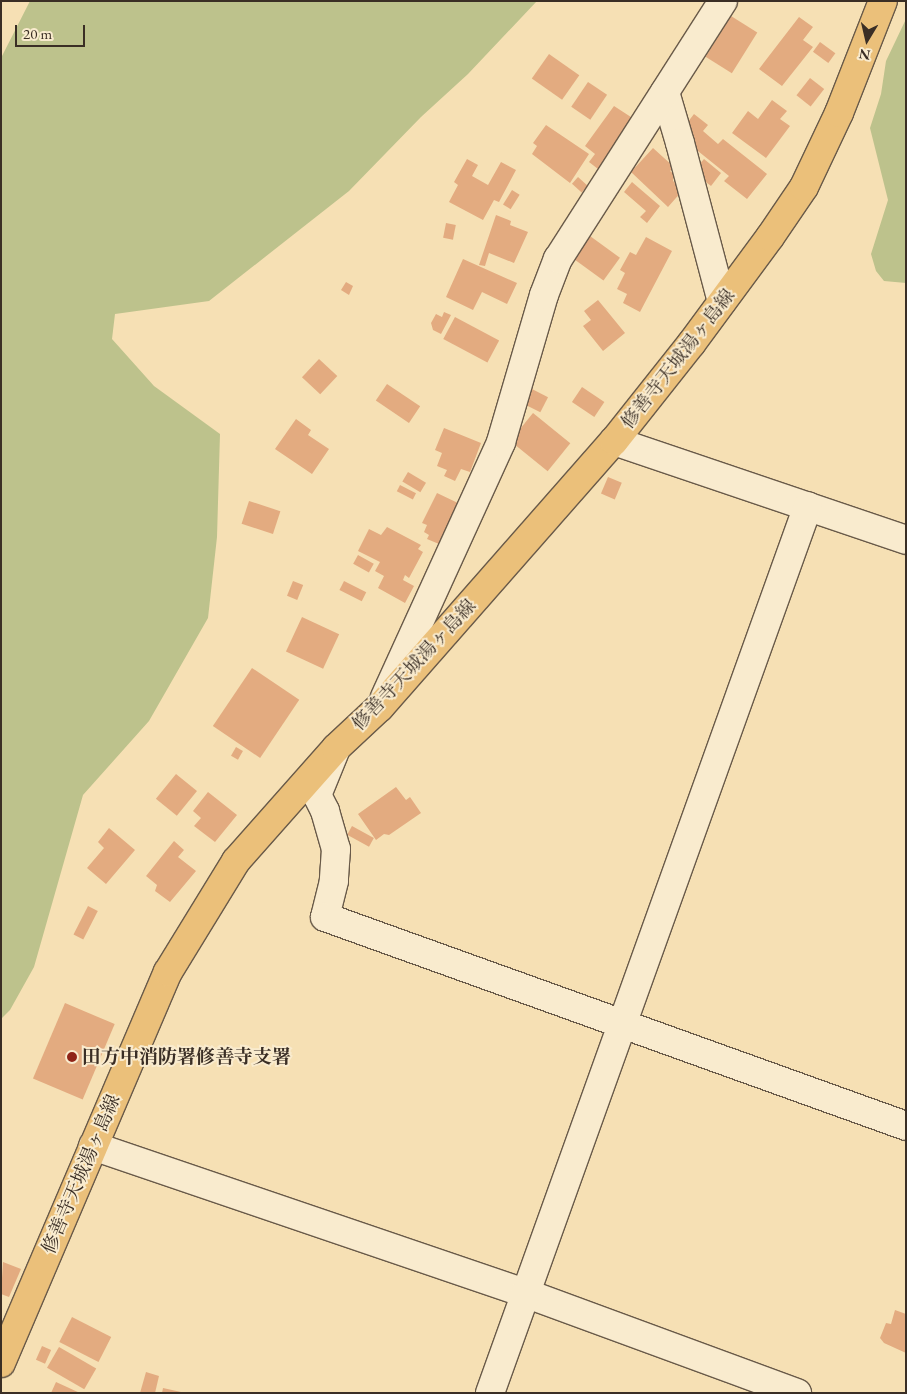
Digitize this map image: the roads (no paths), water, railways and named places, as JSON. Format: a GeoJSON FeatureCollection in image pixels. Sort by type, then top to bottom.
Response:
{"type":"FeatureCollection","features":[{"type":"Feature","properties":{"kind":"main road","name":"修善寺天城湯ヶ島線"},"geometry":{"type":"LineString","coordinates":[[1,1363],[168,972],[198,919],[236,861],[336,748],[380,707],[614,441],[722,302],[804,187],[839,113],[884,1]]}},
{"type":"Feature","properties":{"kind":"street"},"geometry":{"type":"LineString","coordinates":[[380,707],[501,442],[544,295],[558,258],[724,1]]}},
{"type":"Feature","properties":{"kind":"street"},"geometry":{"type":"LineString","coordinates":[[665,92],[722,302]]}},
{"type":"Feature","properties":{"kind":"street"},"geometry":{"type":"LineString","coordinates":[[614,441],[906,540]]}},
{"type":"Feature","properties":{"kind":"street"},"geometry":{"type":"LineString","coordinates":[[490,1393],[808,506]]}},
{"type":"Feature","properties":{"kind":"street"},"geometry":{"type":"LineString","coordinates":[[336,748],[317,795],[325,811],[336,849],[334,881],[325,917],[906,1126]]}},
{"type":"Feature","properties":{"kind":"street"},"geometry":{"type":"LineString","coordinates":[[93,1146],[525,1293],[797,1393]]}},
{"type":"Feature","properties":{"kind":"place","name":"田方中消防署修善寺支署"},"geometry":{"type":"Point","coordinates":[72,1057]}}]}
